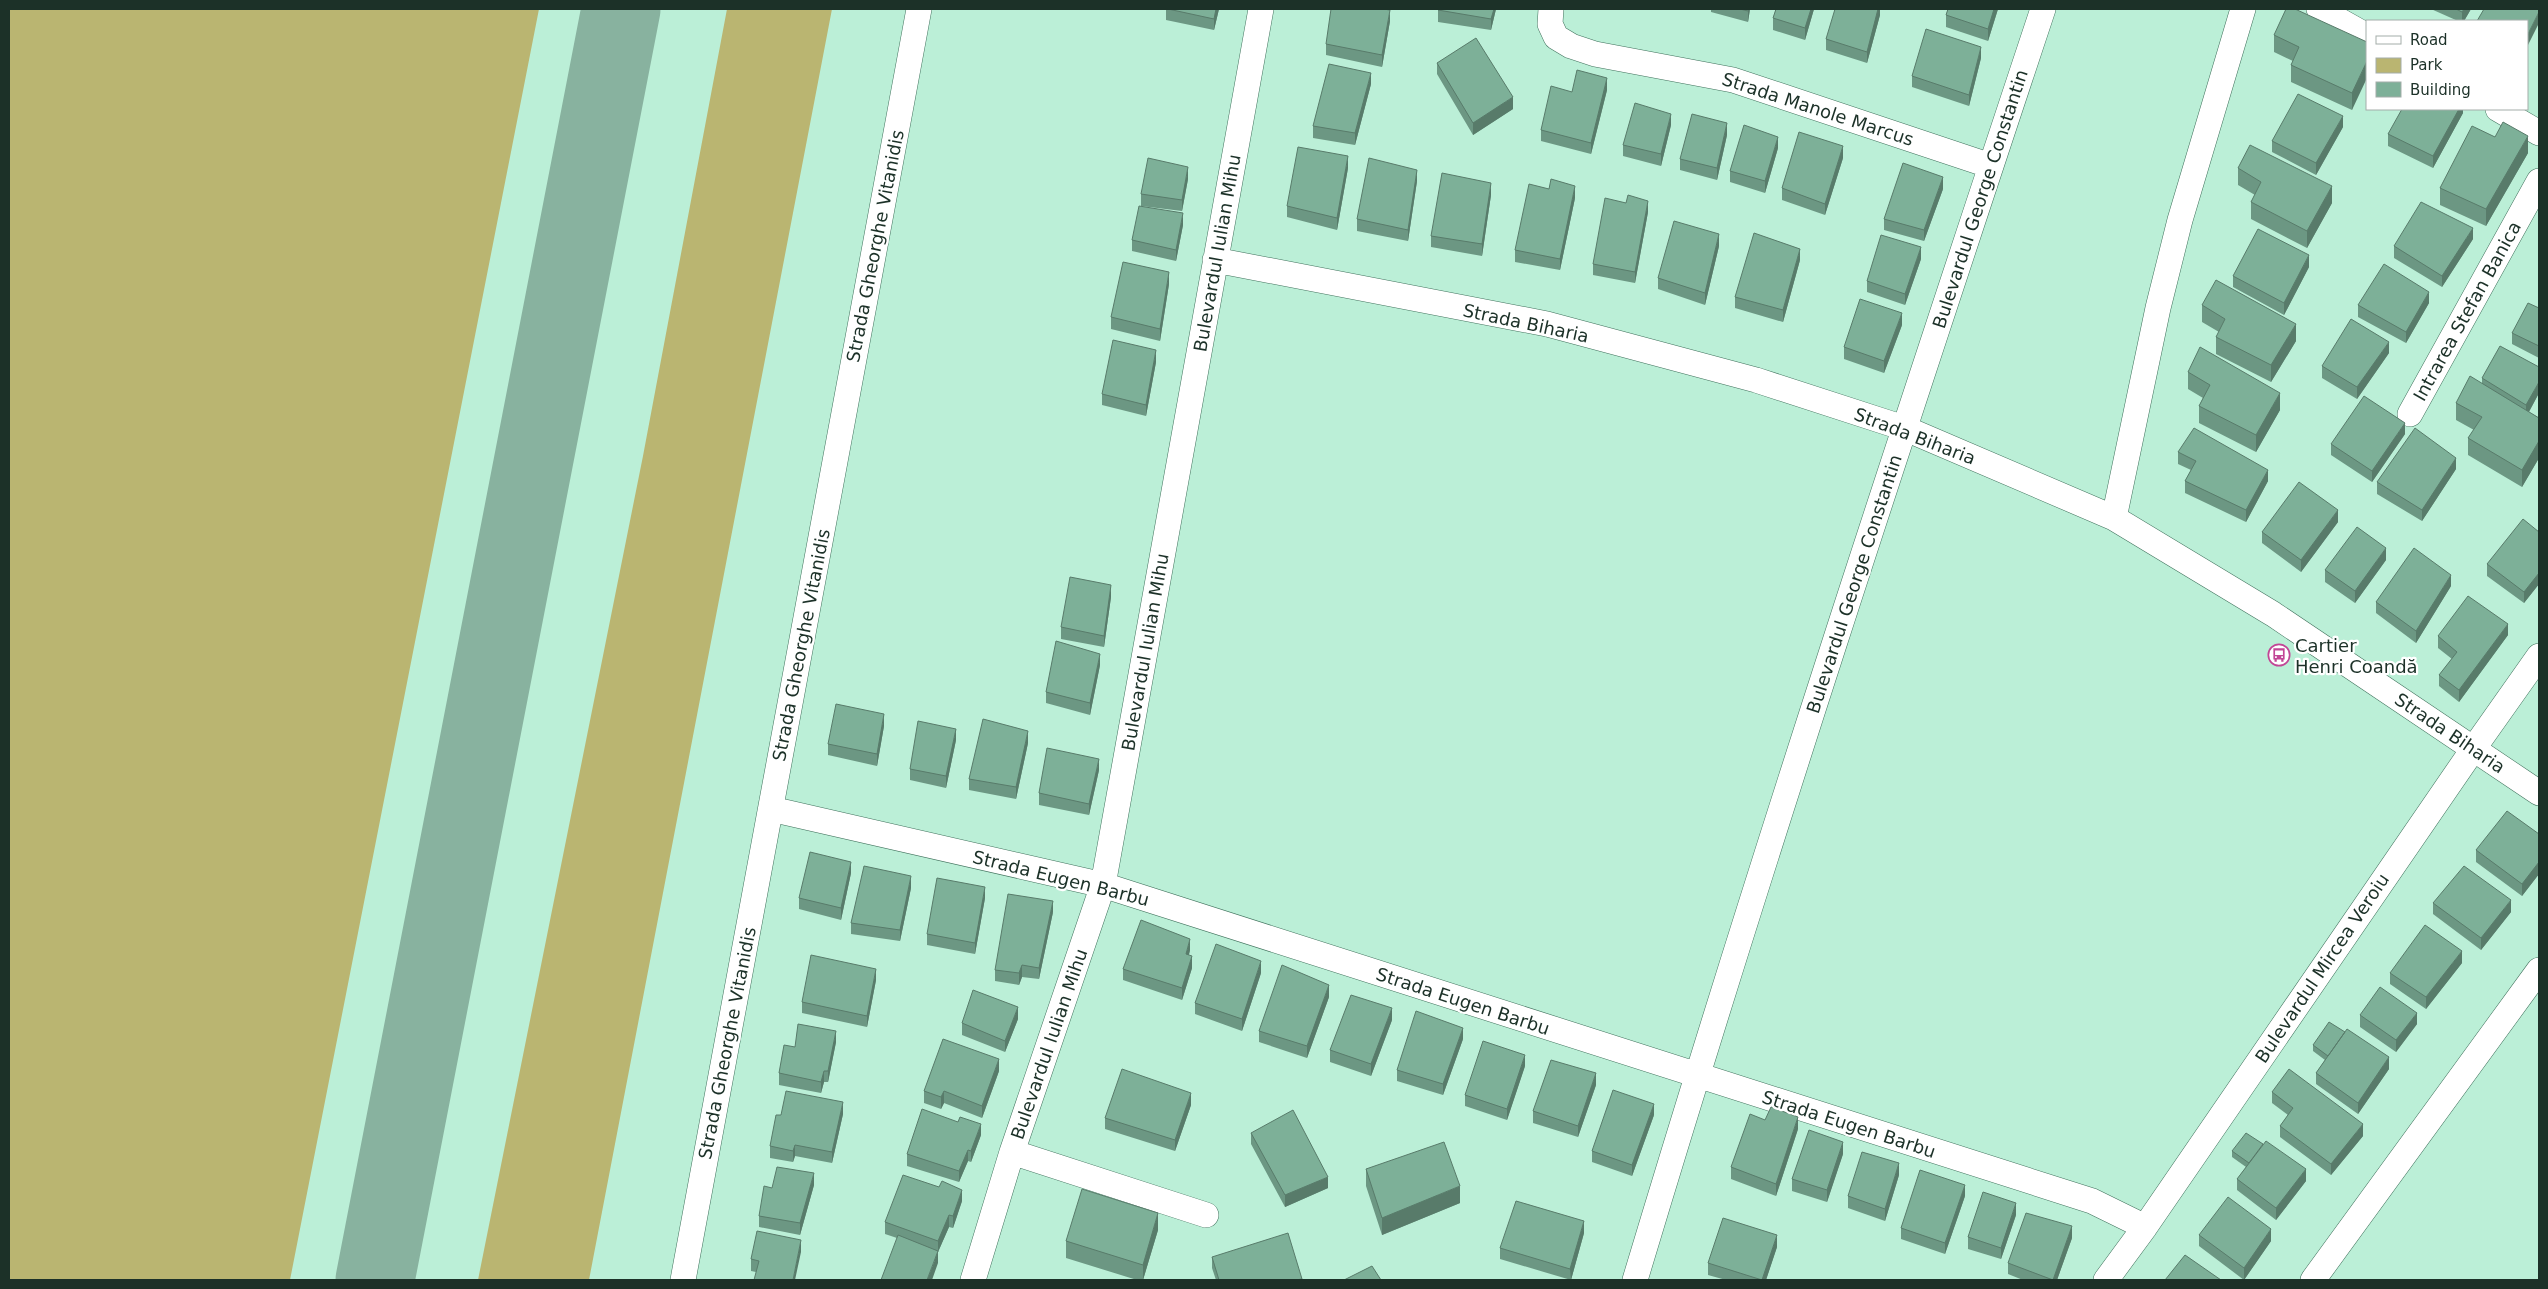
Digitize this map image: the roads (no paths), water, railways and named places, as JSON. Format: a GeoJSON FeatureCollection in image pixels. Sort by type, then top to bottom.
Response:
{"type":"FeatureCollection","features":[{"type":"Feature","properties":{"kind":"street","name":"Strada Gheorghe Vitanidis"},"geometry":{"type":"LineString","coordinates":[[682,1280],[919,9]]}},
{"type":"Feature","properties":{"kind":"street","name":"Bulevardul Iulian Mihu"},"geometry":{"type":"LineString","coordinates":[[973,1280],[1012,1152],[1103,885],[1261,9]]}},
{"type":"Feature","properties":{"kind":"street","name":"Strada Manole Marcus"},"geometry":{"type":"LineString","coordinates":[[1551,9],[1550,24],[1556,37],[1571,46],[1595,54],[1733,80],[1991,166]]}},
{"type":"Feature","properties":{"kind":"street","name":"Bulevardul George Constantin"},"geometry":{"type":"LineString","coordinates":[[1697,1076],[1904,428],[2043,9]]}},
{"type":"Feature","properties":{"kind":"street"},"geometry":{"type":"LineString","coordinates":[[2114,518],[2158,308],[2180,220],[2243,9]]}},
{"type":"Feature","properties":{"kind":"street"},"geometry":{"type":"LineString","coordinates":[[2318,9],[2366,35]]}},
{"type":"Feature","properties":{"kind":"street"},"geometry":{"type":"LineString","coordinates":[[2500,110],[2539,133]]}},
{"type":"Feature","properties":{"kind":"street","name":"Intrarea Stefan Banica"},"geometry":{"type":"LineString","coordinates":[[2410,414],[2539,182]]}},
{"type":"Feature","properties":{"kind":"street","name":"Strada Biharia"},"geometry":{"type":"LineString","coordinates":[[1215,260],[1546,324],[1756,380],[1904,428],[2114,518],[2273,614],[2539,793]]}},
{"type":"Feature","properties":{"kind":"street","name":"Bulevardul Mircea Veroiu"},"geometry":{"type":"LineString","coordinates":[[2106,1280],[2145,1227],[2539,656]]}},
{"type":"Feature","properties":{"kind":"street","name":"Strada Eugen Barbu"},"geometry":{"type":"LineString","coordinates":[[770,810],[1103,885],[2092,1202],[2145,1227]]}},
{"type":"Feature","properties":{"kind":"street"},"geometry":{"type":"LineString","coordinates":[[2313,1280],[2539,970]]}},
{"type":"Feature","properties":{"kind":"street"},"geometry":{"type":"LineString","coordinates":[[1635,1280],[1697,1076]]}},
{"type":"Feature","properties":{"kind":"street"},"geometry":{"type":"LineString","coordinates":[[1012,1152],[1206,1215]]}},
{"type":"Feature","properties":{"kind":"place","name":"Cartier Henri Coandă"},"geometry":{"type":"Point","coordinates":[2279,655]}}]}
